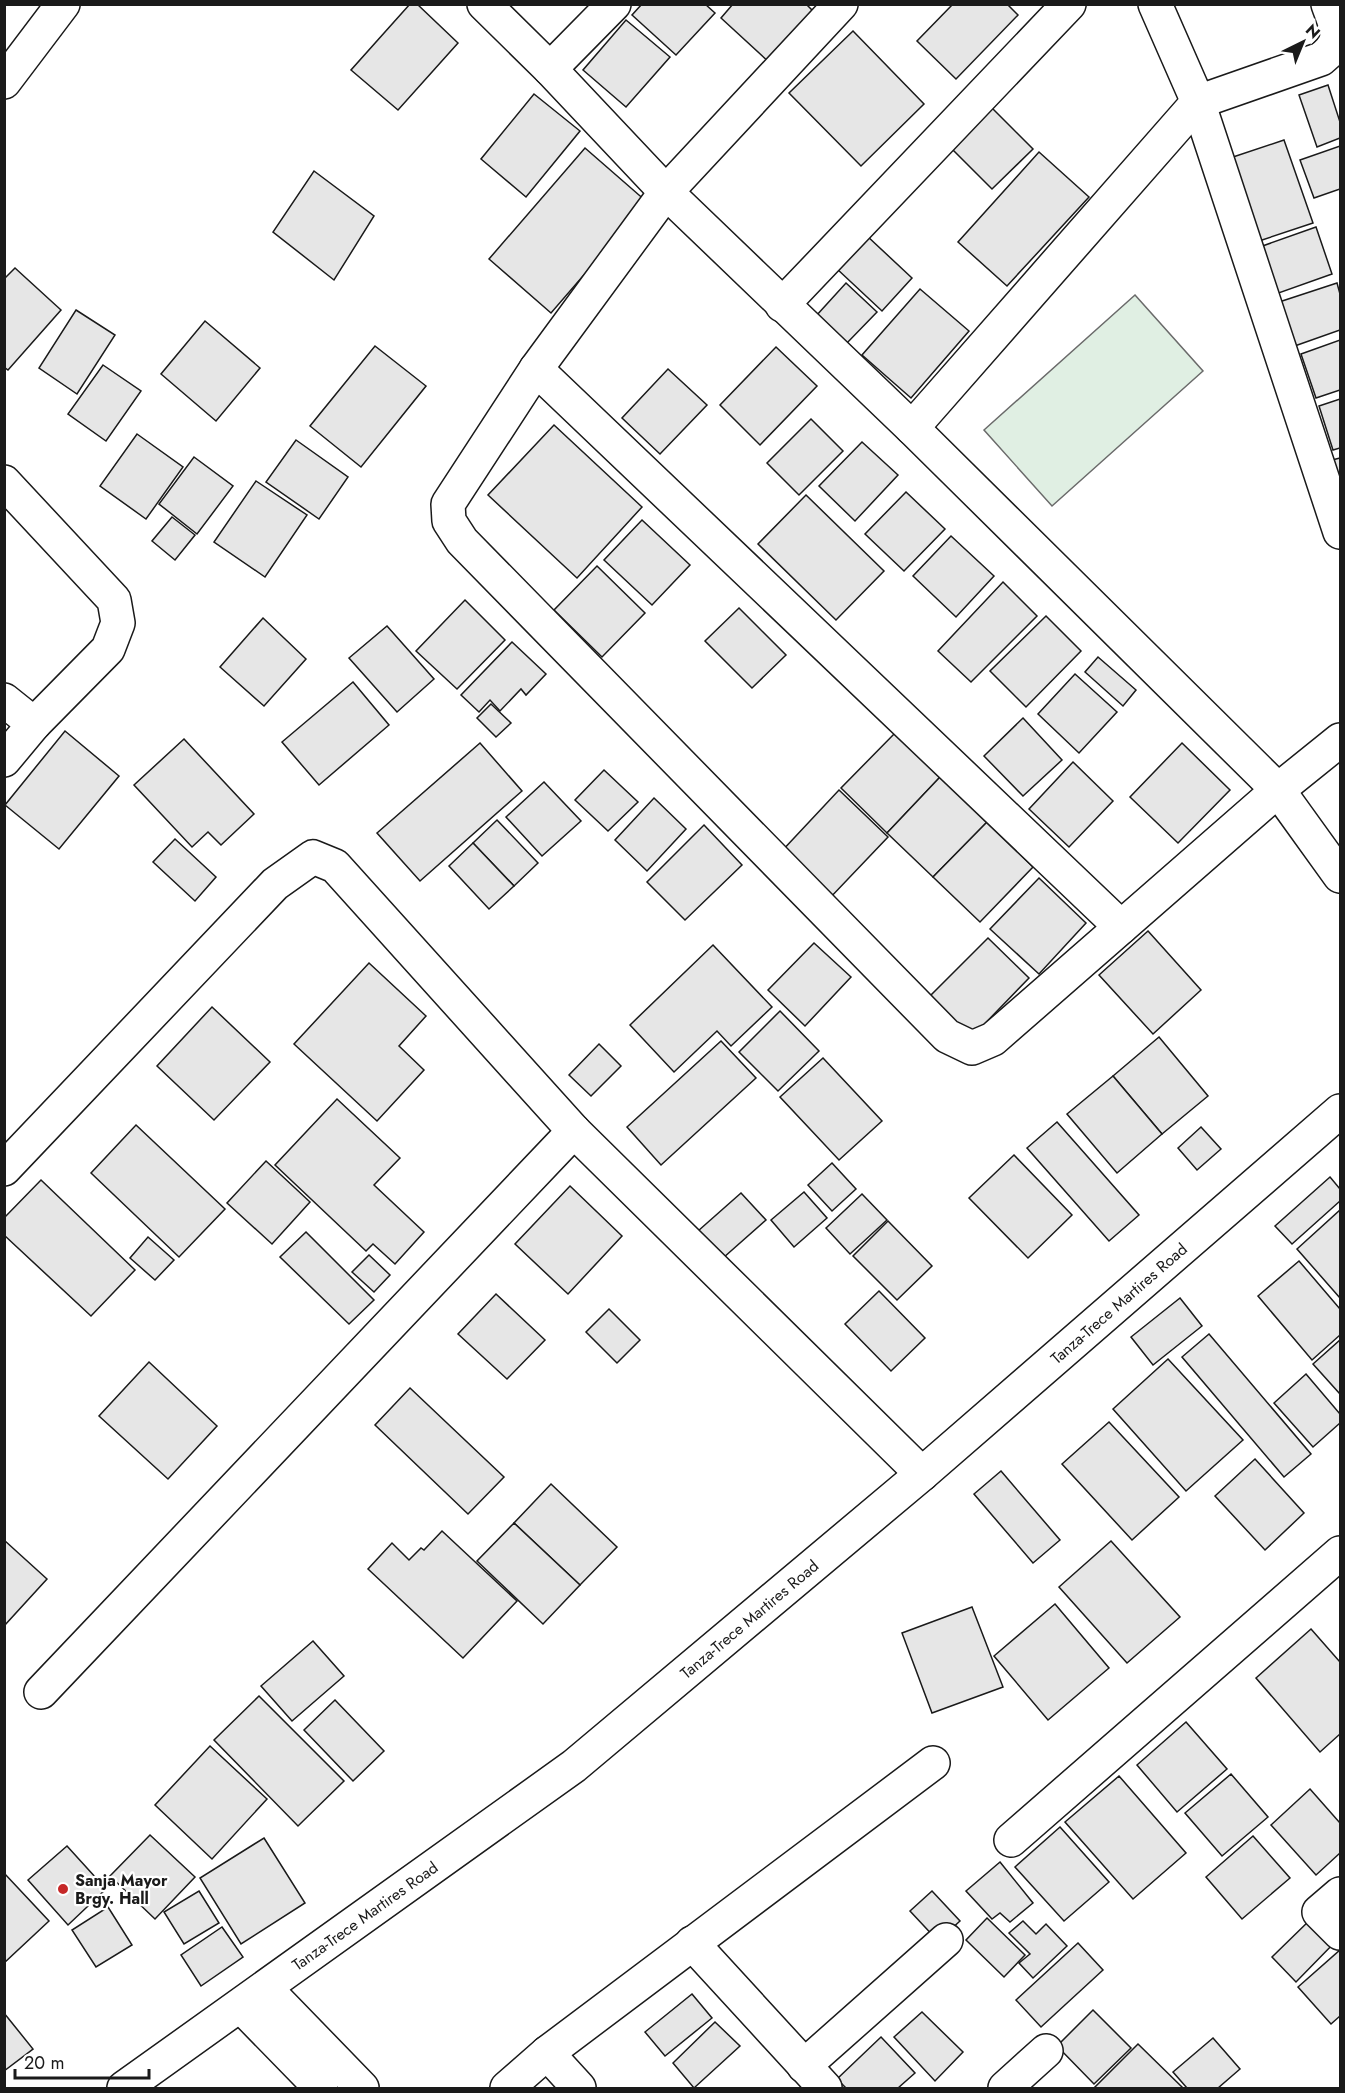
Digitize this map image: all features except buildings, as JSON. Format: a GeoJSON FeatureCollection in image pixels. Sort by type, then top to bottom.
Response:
{"type":"FeatureCollection","features":[{"type":"Feature","properties":{"kind":"street"},"geometry":{"type":"LineString","coordinates":[[4,82],[63,4]]}},
{"type":"Feature","properties":{"kind":"street"},"geometry":{"type":"LineString","coordinates":[[484,4],[550,69],[666,192],[912,428],[1278,790],[1341,876]]}},
{"type":"Feature","properties":{"kind":"street"},"geometry":{"type":"LineString","coordinates":[[550,69],[614,4]]}},
{"type":"Feature","properties":{"kind":"street"},"geometry":{"type":"LineString","coordinates":[[841,4],[666,192],[536,369],[448,504],[449,521],[462,542],[947,1036],[972,1048],[993,1039],[1278,790],[1341,740]]}},
{"type":"Feature","properties":{"kind":"street"},"geometry":{"type":"LineString","coordinates":[[782,305],[1069,4]]}},
{"type":"Feature","properties":{"kind":"street"},"geometry":{"type":"LineString","coordinates":[[1155,4],[1198,102],[1341,532]]}},
{"type":"Feature","properties":{"kind":"street"},"geometry":{"type":"LineString","coordinates":[[912,428],[1198,102],[1321,58],[1335,48],[1338,34],[1328,4]]}},
{"type":"Feature","properties":{"kind":"street"},"geometry":{"type":"LineString","coordinates":[[536,369],[1121,927]]}},
{"type":"Feature","properties":{"kind":"street"},"geometry":{"type":"LineString","coordinates":[[4,482],[114,600],[118,623],[108,649],[34,724],[4,760]]}},
{"type":"Feature","properties":{"kind":"street"},"geometry":{"type":"LineString","coordinates":[[4,700],[34,724]]}},
{"type":"Feature","properties":{"kind":"street"},"geometry":{"type":"LineString","coordinates":[[4,1169],[275,884],[313,857],[336,866],[574,1131],[922,1474]]}},
{"type":"Feature","properties":{"kind":"street","name":"Tanza-Trece Martires Road"},"geometry":{"type":"LineString","coordinates":[[124,2088],[574,1766],[922,1474],[1341,1111]]}},
{"type":"Feature","properties":{"kind":"street"},"geometry":{"type":"LineString","coordinates":[[41,1692],[574,1131]]}},
{"type":"Feature","properties":{"kind":"street"},"geometry":{"type":"LineString","coordinates":[[1011,1840],[1341,1553]]}},
{"type":"Feature","properties":{"kind":"street"},"geometry":{"type":"LineString","coordinates":[[507,2088],[547,2053],[933,1762]]}},
{"type":"Feature","properties":{"kind":"street"},"geometry":{"type":"LineString","coordinates":[[1341,1894],[1319,1912],[1341,1933]]}},
{"type":"Feature","properties":{"kind":"street"},"geometry":{"type":"LineString","coordinates":[[692,1943],[815,2077],[946,1940]]}},
{"type":"Feature","properties":{"kind":"street"},"geometry":{"type":"LineString","coordinates":[[253,1997],[321,2088]]}},
{"type":"Feature","properties":{"kind":"street"},"geometry":{"type":"LineString","coordinates":[[253,1997],[362,2088]]}},
{"type":"Feature","properties":{"kind":"street"},"geometry":{"type":"LineString","coordinates":[[1005,2088],[1046,2051]]}},
{"type":"Feature","properties":{"kind":"street"},"geometry":{"type":"LineString","coordinates":[[547,2053],[579,2088]]}},
{"type":"Feature","properties":{"kind":"green space"},"geometry":{"type":"Polygon","coordinates":[[[1135,295],[1203,371],[1052,506],[984,430],[1135,295]]]}},
{"type":"Feature","properties":{"kind":"place","name":"Sanja Mayor Brgy. Hall"},"geometry":{"type":"Point","coordinates":[63,1889]}}]}
